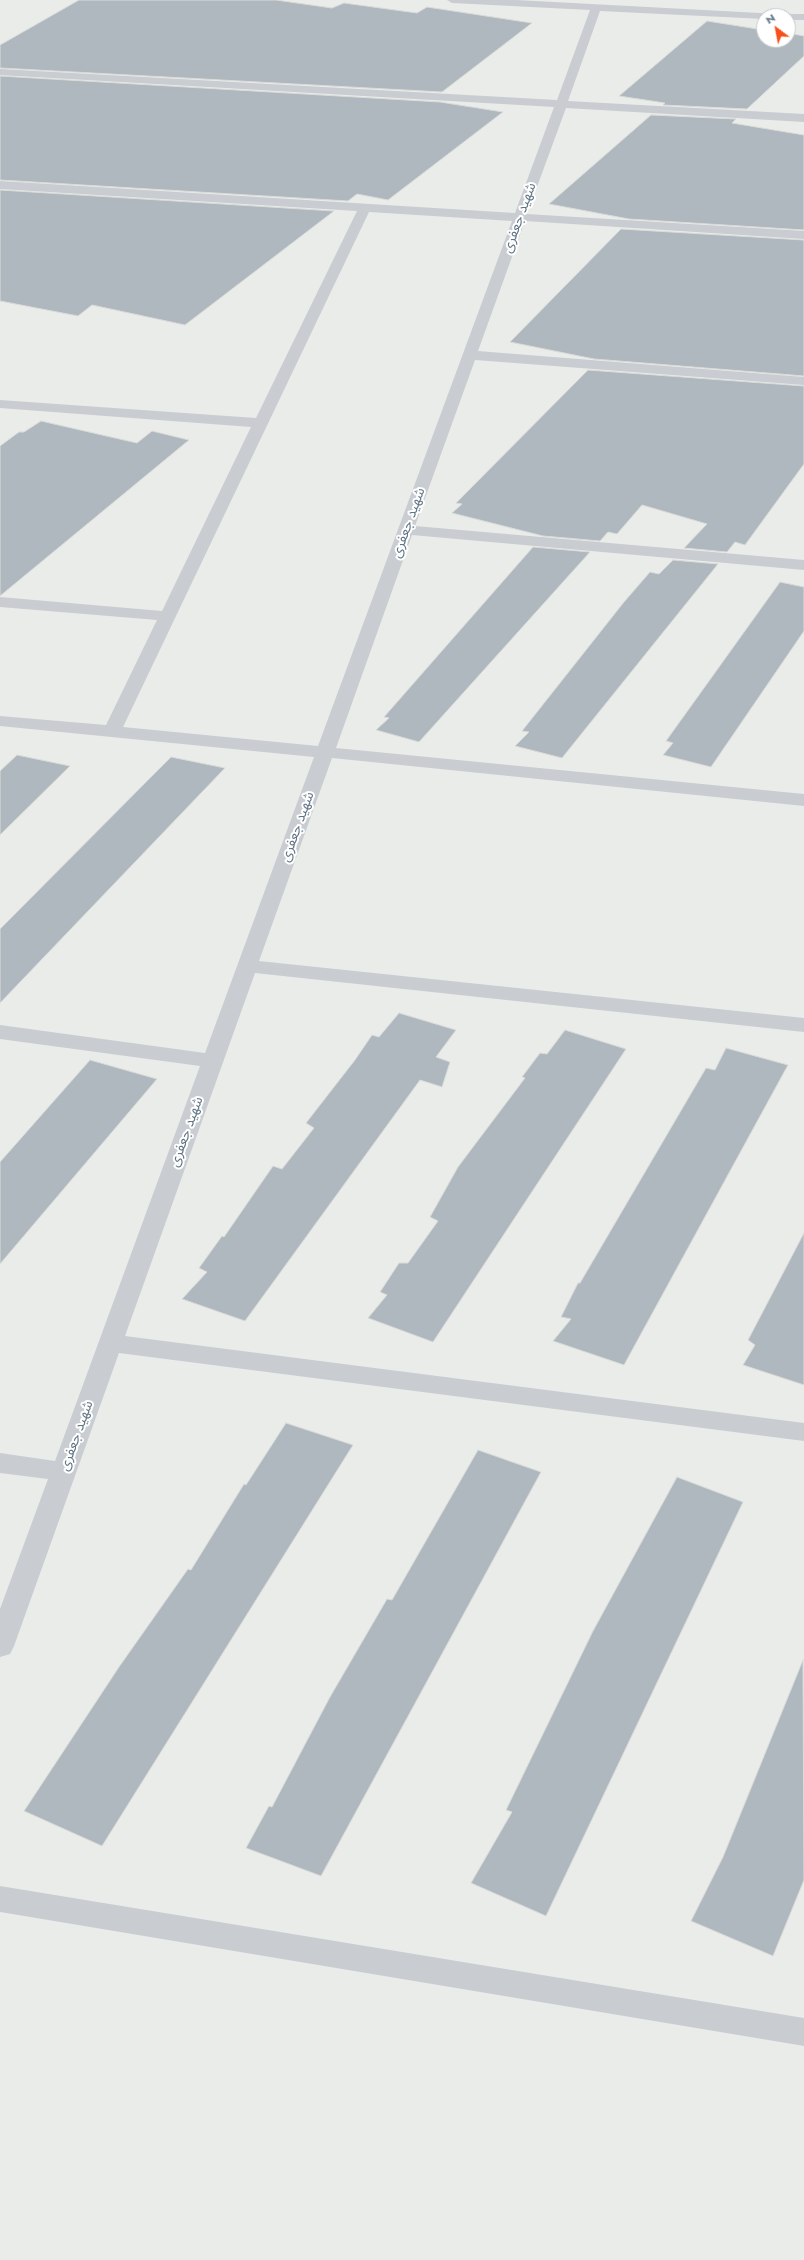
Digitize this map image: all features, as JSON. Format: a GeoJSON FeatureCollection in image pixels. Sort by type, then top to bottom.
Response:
{"type":"FeatureCollection","features":[{"type":"Feature","properties":{"kind":"street"},"geometry":{"type":"LineString","coordinates":[[452,0],[756,15]]}},
{"type":"Feature","properties":{"kind":"street","name":"شهید جعفری"},"geometry":{"type":"LineString","coordinates":[[0,1646],[596,8]]}},
{"type":"Feature","properties":{"kind":"street"},"geometry":{"type":"LineString","coordinates":[[0,72],[804,118]]}},
{"type":"Feature","properties":{"kind":"street"},"geometry":{"type":"LineString","coordinates":[[0,185],[520,216],[804,235]]}},
{"type":"Feature","properties":{"kind":"street"},"geometry":{"type":"LineString","coordinates":[[112,731],[365,207]]}},
{"type":"Feature","properties":{"kind":"street"},"geometry":{"type":"LineString","coordinates":[[470,355],[804,381]]}},
{"type":"Feature","properties":{"kind":"street"},"geometry":{"type":"LineString","coordinates":[[0,404],[260,423]]}},
{"type":"Feature","properties":{"kind":"street"},"geometry":{"type":"LineString","coordinates":[[406,530],[804,565]]}},
{"type":"Feature","properties":{"kind":"street"},"geometry":{"type":"LineString","coordinates":[[0,602],[167,616]]}},
{"type":"Feature","properties":{"kind":"street"},"geometry":{"type":"LineString","coordinates":[[0,721],[804,800]]}},
{"type":"Feature","properties":{"kind":"street"},"geometry":{"type":"LineString","coordinates":[[248,966],[804,1025]]}},
{"type":"Feature","properties":{"kind":"street"},"geometry":{"type":"LineString","coordinates":[[0,1032],[213,1061]]}},
{"type":"Feature","properties":{"kind":"street"},"geometry":{"type":"LineString","coordinates":[[111,1343],[804,1432]]}},
{"type":"Feature","properties":{"kind":"street"},"geometry":{"type":"LineString","coordinates":[[0,1462],[64,1472]]}},
{"type":"Feature","properties":{"kind":"street"},"geometry":{"type":"LineString","coordinates":[[0,1899],[804,2032]]}},
{"type":"Feature","properties":{"kind":"shaded area"},"geometry":{"type":"Polygon","coordinates":[[[0,0],[804,0],[804,2260],[0,2260],[0,0]]]}},
{"type":"Feature","properties":{"kind":"building"},"geometry":{"type":"Polygon","coordinates":[[[79,0],[276,0],[332,8],[344,3],[417,13],[427,7],[532,23],[442,92],[0,68],[0,45],[79,0]]]}},
{"type":"Feature","properties":{"kind":"building"},"geometry":{"type":"Polygon","coordinates":[[[707,21],[756,29],[756,48],[796,48],[796,34],[804,36],[804,56],[747,109],[663,105],[665,103],[619,96],[707,21]]]}},
{"type":"Feature","properties":{"kind":"building"},"geometry":{"type":"Polygon","coordinates":[[[0,76],[440,102],[503,112],[388,200],[357,194],[348,201],[0,180],[0,76]]]}},
{"type":"Feature","properties":{"kind":"building"},"geometry":{"type":"Polygon","coordinates":[[[651,115],[736,119],[732,123],[804,135],[804,230],[629,219],[549,204],[651,115]]]}},
{"type":"Feature","properties":{"kind":"building"},"geometry":{"type":"Polygon","coordinates":[[[0,190],[334,211],[185,325],[92,305],[78,316],[0,301],[0,190]]]}},
{"type":"Feature","properties":{"kind":"building"},"geometry":{"type":"Polygon","coordinates":[[[621,229],[804,240],[804,376],[594,359],[510,342],[621,229]]]}},
{"type":"Feature","properties":{"kind":"building"},"geometry":{"type":"Polygon","coordinates":[[[588,370],[804,386],[804,464],[745,545],[735,542],[727,552],[684,548],[707,524],[642,505],[617,534],[608,532],[600,541],[543,536],[452,513],[462,504],[456,503],[588,370]]]}},
{"type":"Feature","properties":{"kind":"building"},"geometry":{"type":"Polygon","coordinates":[[[41,421],[137,443],[152,431],[189,440],[0,596],[0,446],[19,432],[24,432],[41,421]]]}},
{"type":"Feature","properties":{"kind":"building"},"geometry":{"type":"Polygon","coordinates":[[[533,547],[590,552],[419,742],[376,730],[389,718],[384,717],[533,547]]]}},
{"type":"Feature","properties":{"kind":"building"},"geometry":{"type":"Polygon","coordinates":[[[673,560],[718,564],[562,758],[515,746],[529,732],[522,731],[624,602],[650,572],[659,574],[673,560]]]}},
{"type":"Feature","properties":{"kind":"building"},"geometry":{"type":"Polygon","coordinates":[[[780,582],[804,587],[804,631],[711,767],[663,755],[673,743],[666,741],[780,582]]]}},
{"type":"Feature","properties":{"kind":"building"},"geometry":{"type":"Polygon","coordinates":[[[17,755],[70,766],[0,835],[0,771],[17,755]]]}},
{"type":"Feature","properties":{"kind":"building"},"geometry":{"type":"Polygon","coordinates":[[[171,757],[225,768],[0,1003],[0,929],[171,757]]]}},
{"type":"Feature","properties":{"kind":"building"},"geometry":{"type":"Polygon","coordinates":[[[399,1013],[456,1030],[436,1057],[450,1062],[442,1087],[420,1080],[245,1321],[182,1299],[207,1272],[199,1268],[222,1236],[224,1237],[273,1166],[282,1169],[314,1128],[306,1123],[355,1060],[372,1035],[379,1037],[399,1013]]]}},
{"type":"Feature","properties":{"kind":"building"},"geometry":{"type":"Polygon","coordinates":[[[565,1030],[626,1049],[433,1342],[368,1318],[387,1295],[380,1292],[399,1263],[408,1263],[438,1221],[430,1217],[458,1167],[525,1078],[522,1077],[540,1053],[547,1054],[565,1030]]]}},
{"type":"Feature","properties":{"kind":"building"},"geometry":{"type":"Polygon","coordinates":[[[726,1048],[788,1065],[624,1365],[553,1341],[571,1319],[561,1317],[578,1283],[580,1283],[706,1068],[715,1070],[726,1048]]]}},
{"type":"Feature","properties":{"kind":"building"},"geometry":{"type":"Polygon","coordinates":[[[90,1060],[157,1079],[0,1264],[0,1162],[90,1060]]]}},
{"type":"Feature","properties":{"kind":"building"},"geometry":{"type":"Polygon","coordinates":[[[804,1233],[804,1385],[743,1365],[755,1345],[748,1340],[804,1233]]]}},
{"type":"Feature","properties":{"kind":"building"},"geometry":{"type":"Polygon","coordinates":[[[286,1423],[353,1445],[102,1846],[24,1811],[119,1667],[188,1569],[191,1570],[244,1484],[246,1485],[286,1423]]]}},
{"type":"Feature","properties":{"kind":"building"},"geometry":{"type":"Polygon","coordinates":[[[478,1450],[541,1472],[321,1876],[246,1848],[269,1806],[272,1807],[330,1697],[387,1599],[392,1600],[478,1450]]]}},
{"type":"Feature","properties":{"kind":"building"},"geometry":{"type":"Polygon","coordinates":[[[677,1477],[743,1502],[546,1916],[471,1883],[512,1812],[506,1810],[593,1631],[677,1477]]]}},
{"type":"Feature","properties":{"kind":"building"},"geometry":{"type":"Polygon","coordinates":[[[803,1660],[804,1880],[773,1956],[691,1921],[723,1857],[803,1660]]]}}]}
